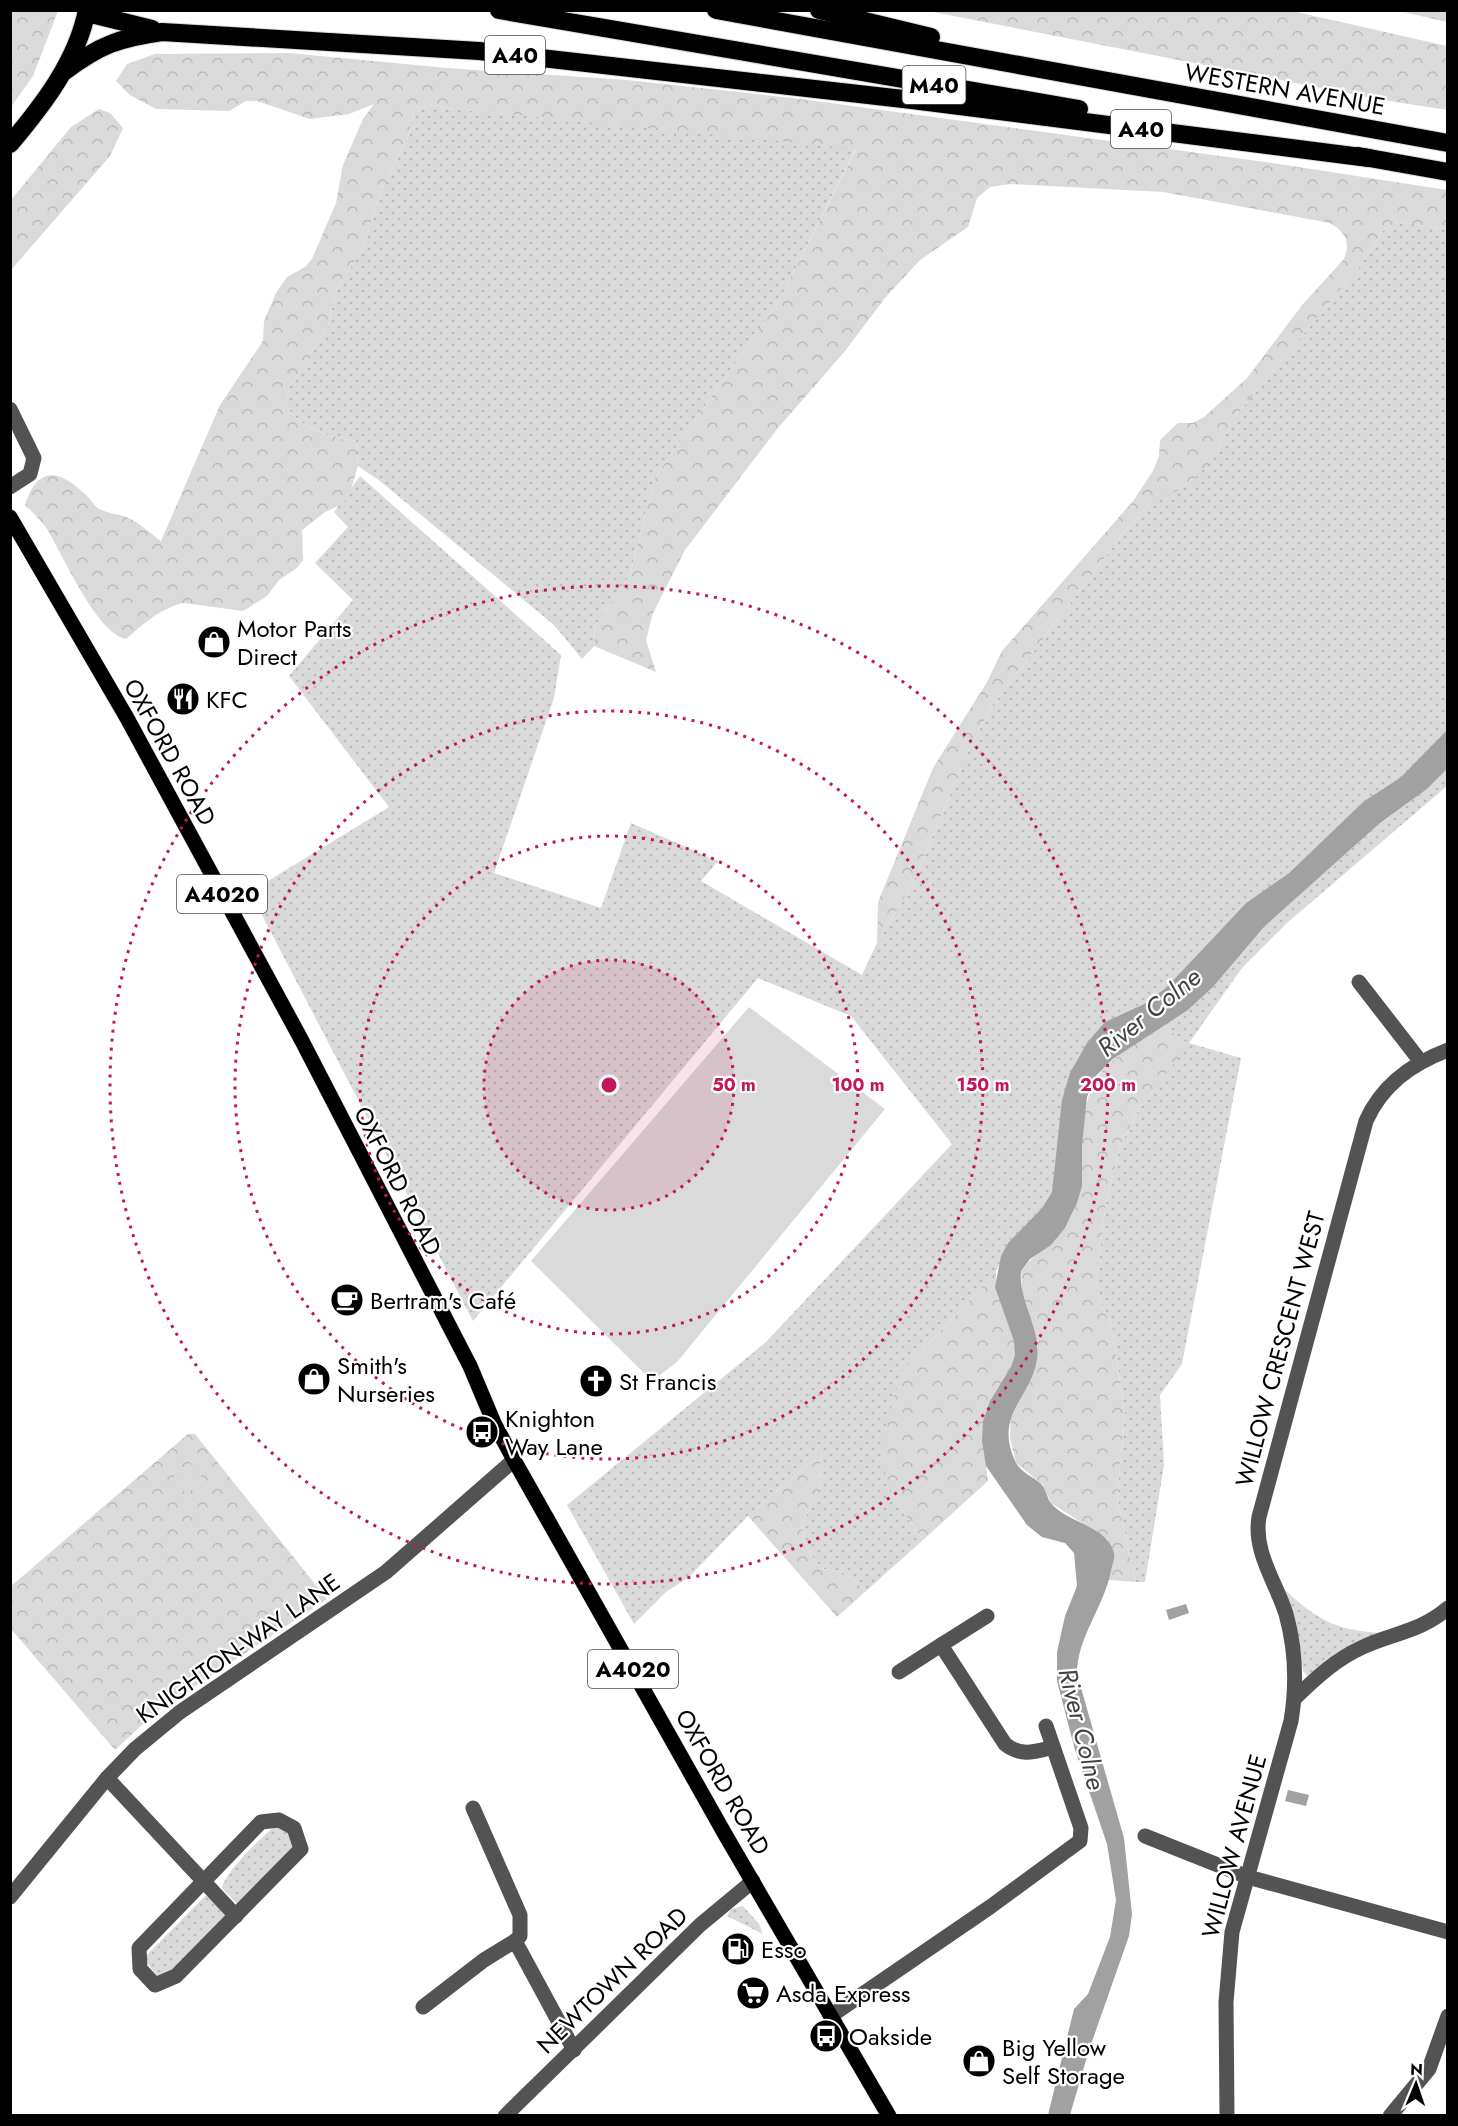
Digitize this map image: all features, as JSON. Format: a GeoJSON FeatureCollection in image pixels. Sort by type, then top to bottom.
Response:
{"type":"FeatureCollection","features":[{"type":"Feature","properties":{"kind":"highway","name":"M40"},"geometry":{"type":"LineString","coordinates":[[499,10],[1370,158]]}},
{"type":"Feature","properties":{"kind":"highway","name":"M40"},"geometry":{"type":"LineString","coordinates":[[716,10],[1114,81]]}},
{"type":"Feature","properties":{"kind":"highway"},"geometry":{"type":"LineString","coordinates":[[819,10],[1114,81]]}},
{"type":"Feature","properties":{"kind":"highway"},"geometry":{"type":"LineString","coordinates":[[10,144],[64,71],[87,12],[162,32]]}},
{"type":"Feature","properties":{"kind":"highway","name":"A40"},"geometry":{"type":"LineString","coordinates":[[64,71],[93,50],[134,35],[162,32],[479,51],[912,100],[1370,158],[1448,172]]}},
{"type":"Feature","properties":{"kind":"highway","name":"WESTERN AVENUE"},"geometry":{"type":"LineString","coordinates":[[1114,81],[1448,143]]}},
{"type":"Feature","properties":{"kind":"main road","name":"OXFORD ROAD"},"geometry":{"type":"LineString","coordinates":[[10,517],[127,718],[293,1024],[470,1366],[494,1423],[514,1460],[889,2115]]}},
{"type":"Feature","properties":{"kind":"street"},"geometry":{"type":"LineString","coordinates":[[10,409],[34,458],[30,474],[10,487]]}},
{"type":"Feature","properties":{"kind":"street"},"geometry":{"type":"LineString","coordinates":[[1359,982],[1421,1062]]}},
{"type":"Feature","properties":{"kind":"street","name":"WILLOW CRESCENT WEST"},"geometry":{"type":"LineString","coordinates":[[1295,1698],[1292,1641],[1277,1588],[1258,1546],[1259,1517],[1366,1121],[1382,1093],[1421,1062],[1448,1050]]}},
{"type":"Feature","properties":{"kind":"street","name":"KNIGHTON-WAY LANE"},"geometry":{"type":"LineString","coordinates":[[10,1897],[107,1778],[135,1749],[180,1712],[386,1572],[514,1460]]}},
{"type":"Feature","properties":{"kind":"street"},"geometry":{"type":"LineString","coordinates":[[1295,1698],[1338,1660],[1364,1646],[1413,1630],[1448,1608]]}},
{"type":"Feature","properties":{"kind":"street"},"geometry":{"type":"LineString","coordinates":[[900,1672],[987,1616]]}},
{"type":"Feature","properties":{"kind":"street"},"geometry":{"type":"LineString","coordinates":[[941,1645],[1005,1744],[1017,1753],[1025,1754],[1053,1747]]}},
{"type":"Feature","properties":{"kind":"street","name":"WILLOW AVENUE"},"geometry":{"type":"LineString","coordinates":[[1227,2115],[1226,2031],[1229,1951],[1295,1698]]}},
{"type":"Feature","properties":{"kind":"street"},"geometry":{"type":"LineString","coordinates":[[832,2015],[990,1908],[1080,1841],[1081,1828],[1046,1726]]}},
{"type":"Feature","properties":{"kind":"street"},"geometry":{"type":"LineString","coordinates":[[107,1778],[236,1916]]}},
{"type":"Feature","properties":{"kind":"street"},"geometry":{"type":"LineString","coordinates":[[423,2007],[484,1960],[520,1936],[520,1915],[473,1808]]}},
{"type":"Feature","properties":{"kind":"street"},"geometry":{"type":"LineString","coordinates":[[279,1820],[294,1828],[301,1849],[176,1976],[155,1985],[140,1970],[139,1948],[204,1884],[261,1822],[279,1820]]}},
{"type":"Feature","properties":{"kind":"street"},"geometry":{"type":"LineString","coordinates":[[1145,1836],[1248,1877],[1448,1932]]}},
{"type":"Feature","properties":{"kind":"street","name":"NEWTOWN ROAD"},"geometry":{"type":"LineString","coordinates":[[505,2115],[700,1925],[753,1881]]}},
{"type":"Feature","properties":{"kind":"street"},"geometry":{"type":"LineString","coordinates":[[515,1941],[574,2050]]}},
{"type":"Feature","properties":{"kind":"street"},"geometry":{"type":"LineString","coordinates":[[1390,2115],[1429,2069],[1448,2016]]}},
{"type":"Feature","properties":{"kind":"green space"},"geometry":{"type":"Polygon","coordinates":[[[11,10],[58,11],[33,76],[11,107],[11,10]]]}},
{"type":"Feature","properties":{"kind":"green space"},"geometry":{"type":"Polygon","coordinates":[[[928,11],[1292,11],[1447,46],[1447,110],[1383,100],[928,11]]]}},
{"type":"Feature","properties":{"kind":"green space"},"geometry":{"type":"Polygon","coordinates":[[[1399,11],[1447,11],[1447,22],[1399,11]]]}},
{"type":"Feature","properties":{"kind":"green space"},"geometry":{"type":"Polygon","coordinates":[[[289,53],[447,68],[627,80],[793,98],[1279,164],[1447,190],[1447,229],[1398,222],[1384,229],[1363,262],[1233,419],[1216,454],[1191,484],[1150,504],[1128,527],[992,706],[968,751],[914,881],[877,943],[878,902],[933,768],[987,682],[1002,651],[1133,501],[1153,471],[1159,456],[1160,440],[1178,423],[1192,423],[1204,417],[1247,378],[1303,304],[1344,259],[1347,249],[1346,238],[1330,223],[1163,192],[1010,184],[990,187],[977,198],[968,227],[920,260],[885,298],[845,351],[778,428],[685,550],[653,613],[646,640],[656,672],[594,646],[595,626],[630,575],[654,479],[780,299],[856,149],[446,108],[436,105],[415,108],[408,137],[381,191],[362,251],[337,287],[328,326],[290,386],[285,403],[290,412],[315,430],[356,441],[358,466],[349,496],[343,504],[325,512],[302,530],[303,560],[297,568],[279,580],[267,596],[243,611],[184,603],[175,605],[153,617],[126,639],[115,634],[103,623],[81,592],[47,529],[25,505],[30,492],[43,477],[58,476],[76,486],[99,509],[131,519],[161,541],[220,405],[263,341],[264,321],[276,293],[287,277],[305,267],[312,259],[336,203],[343,165],[363,119],[374,104],[349,114],[310,119],[257,101],[246,101],[229,111],[156,109],[130,95],[116,81],[127,64],[155,54],[289,53]]]}},
{"type":"Feature","properties":{"kind":"green space"},"geometry":{"type":"Polygon","coordinates":[[[436,105],[446,108],[856,148],[780,299],[654,479],[630,575],[595,626],[594,646],[582,659],[554,625],[380,481],[358,466],[356,441],[315,430],[290,412],[285,403],[290,386],[328,326],[337,287],[362,251],[381,191],[408,137],[415,108],[436,105]]]}},
{"type":"Feature","properties":{"kind":"green space"},"geometry":{"type":"Polygon","coordinates":[[[99,109],[110,113],[123,128],[110,156],[11,270],[11,200],[71,127],[99,109]]]}},
{"type":"Feature","properties":{"kind":"green space"},"geometry":{"type":"Polygon","coordinates":[[[1398,222],[1447,229],[1447,730],[1401,777],[1363,802],[1289,873],[1246,903],[1167,987],[1144,1004],[1105,1022],[1052,1192],[1042,1208],[1008,1243],[996,1272],[901,1373],[892,1495],[923,1540],[866,1591],[845,1573],[824,1569],[815,1561],[805,1544],[802,1526],[819,1487],[821,1453],[748,1516],[689,1577],[666,1592],[634,1624],[567,1505],[766,1342],[952,1144],[851,1016],[758,978],[473,1321],[250,892],[389,807],[289,676],[353,600],[315,563],[348,527],[334,512],[360,476],[561,655],[554,698],[494,873],[601,908],[631,823],[718,861],[701,881],[862,975],[877,943],[914,881],[968,751],[992,706],[1128,527],[1150,504],[1216,454],[1233,419],[1363,262],[1384,229],[1398,222]]]}},
{"type":"Feature","properties":{"kind":"green space"},"geometry":{"type":"Polygon","coordinates":[[[1447,769],[1447,786],[1287,923],[1242,968],[1189,1043],[1241,1058],[1182,1364],[1160,1395],[1164,1465],[1145,1582],[1136,1582],[1117,1497],[1125,1415],[1112,1327],[1101,1304],[1096,1281],[1106,1203],[1120,1146],[1139,1109],[1188,1044],[1163,1026],[1188,1010],[1213,987],[1264,927],[1380,823],[1427,789],[1447,769]]]}},
{"type":"Feature","properties":{"kind":"green space"},"geometry":{"type":"Polygon","coordinates":[[[749,1007],[885,1109],[677,1362],[652,1381],[531,1261],[749,1007]]]}},
{"type":"Feature","properties":{"kind":"green space"},"geometry":{"type":"Polygon","coordinates":[[[1163,1026],[1189,1044],[1139,1109],[1120,1146],[1106,1203],[1096,1281],[1101,1304],[1112,1327],[1125,1415],[1117,1497],[1136,1582],[1109,1580],[1114,1554],[1107,1539],[1051,1503],[1043,1485],[1016,1463],[1010,1438],[1011,1412],[1037,1362],[1038,1346],[1022,1291],[1021,1271],[1059,1233],[1072,1214],[1079,1194],[1084,1121],[1093,1085],[1112,1061],[1163,1026]]]}},
{"type":"Feature","properties":{"kind":"green space"},"geometry":{"type":"Polygon","coordinates":[[[996,1272],[998,1294],[1013,1336],[1015,1356],[1011,1368],[987,1410],[984,1440],[988,1481],[923,1540],[892,1495],[882,1463],[883,1435],[901,1373],[996,1272]]]}},
{"type":"Feature","properties":{"kind":"green space"},"geometry":{"type":"Polygon","coordinates":[[[188,1434],[195,1434],[327,1599],[156,1712],[115,1750],[11,1629],[10,1587],[188,1434]]]}},
{"type":"Feature","properties":{"kind":"green space"},"geometry":{"type":"Polygon","coordinates":[[[821,1453],[819,1487],[802,1526],[805,1544],[815,1561],[824,1569],[845,1573],[866,1591],[837,1617],[748,1516],[821,1453]]]}},
{"type":"Feature","properties":{"kind":"green space"},"geometry":{"type":"Polygon","coordinates":[[[190,1463],[204,1479],[187,1494],[173,1477],[190,1463]]]}},
{"type":"Feature","properties":{"kind":"green space"},"geometry":{"type":"Polygon","coordinates":[[[1284,1589],[1307,1609],[1329,1622],[1353,1630],[1383,1633],[1307,1676],[1303,1671],[1299,1640],[1284,1589]]]}},
{"type":"Feature","properties":{"kind":"green space"},"geometry":{"type":"Polygon","coordinates":[[[279,1824],[301,1841],[238,1905],[222,1888],[224,1881],[246,1853],[279,1824]]]}},
{"type":"Feature","properties":{"kind":"green space"},"geometry":{"type":"Polygon","coordinates":[[[214,1895],[232,1915],[176,1977],[157,1976],[144,1959],[205,1896],[214,1895]]]}},
{"type":"Feature","properties":{"kind":"green space"},"geometry":{"type":"Polygon","coordinates":[[[743,1906],[759,1924],[763,1934],[727,1916],[731,1909],[743,1906]]]}},
{"type":"Feature","properties":{"kind":"water","name":"River Colne"},"geometry":{"type":"Polygon","coordinates":[[[1447,730],[1447,769],[1427,789],[1380,823],[1264,927],[1213,987],[1188,1010],[1113,1059],[1096,1076],[1087,1097],[1082,1146],[1082,1186],[1077,1203],[1065,1228],[1051,1245],[1030,1259],[1021,1271],[1023,1293],[1038,1349],[1033,1374],[1011,1419],[1010,1446],[1018,1466],[1042,1485],[1051,1503],[1066,1515],[1104,1536],[1114,1553],[1108,1584],[1081,1647],[1077,1674],[1124,1838],[1132,1914],[1129,1936],[1089,2050],[1070,2115],[1048,2115],[1074,2009],[1088,1994],[1110,1937],[1116,1900],[1107,1844],[1075,1750],[1057,1681],[1057,1652],[1065,1616],[1077,1586],[1074,1553],[1065,1543],[1042,1537],[1027,1525],[986,1466],[982,1441],[983,1421],[990,1401],[1011,1367],[1015,1355],[1014,1341],[995,1287],[1001,1256],[1008,1243],[1042,1208],[1052,1192],[1062,1100],[1070,1073],[1087,1043],[1105,1022],[1144,1004],[1167,987],[1246,903],[1289,873],[1363,802],[1401,777],[1447,730]]]}},
{"type":"Feature","properties":{"kind":"water"},"geometry":{"type":"Polygon","coordinates":[[[1186,1604],[1189,1613],[1169,1620],[1166,1610],[1186,1604]]]}},
{"type":"Feature","properties":{"kind":"water"},"geometry":{"type":"Polygon","coordinates":[[[1288,1790],[1309,1795],[1306,1806],[1285,1801],[1288,1790]]]}},
{"type":"Feature","properties":{"kind":"place","name":"Motor Parts Direct"},"geometry":{"type":"Point","coordinates":[214,642]}},
{"type":"Feature","properties":{"kind":"place","name":"KFC"},"geometry":{"type":"Point","coordinates":[183,699]}},
{"type":"Feature","properties":{"kind":"place","name":"Bertram's Café"},"geometry":{"type":"Point","coordinates":[347,1300]}},
{"type":"Feature","properties":{"kind":"place","name":"Smith's Nurseries"},"geometry":{"type":"Point","coordinates":[314,1379]}},
{"type":"Feature","properties":{"kind":"place","name":"St Francis"},"geometry":{"type":"Point","coordinates":[596,1381]}},
{"type":"Feature","properties":{"kind":"place","name":"Knighton Way Lane"},"geometry":{"type":"Point","coordinates":[482,1432]}},
{"type":"Feature","properties":{"kind":"place","name":"Esso"},"geometry":{"type":"Point","coordinates":[738,1949]}},
{"type":"Feature","properties":{"kind":"place","name":"Asda Express"},"geometry":{"type":"Point","coordinates":[753,1993]}},
{"type":"Feature","properties":{"kind":"place","name":"Oakside"},"geometry":{"type":"Point","coordinates":[826,2036]}},
{"type":"Feature","properties":{"kind":"place","name":"Big Yellow Self Storage"},"geometry":{"type":"Point","coordinates":[979,2061]}}]}
